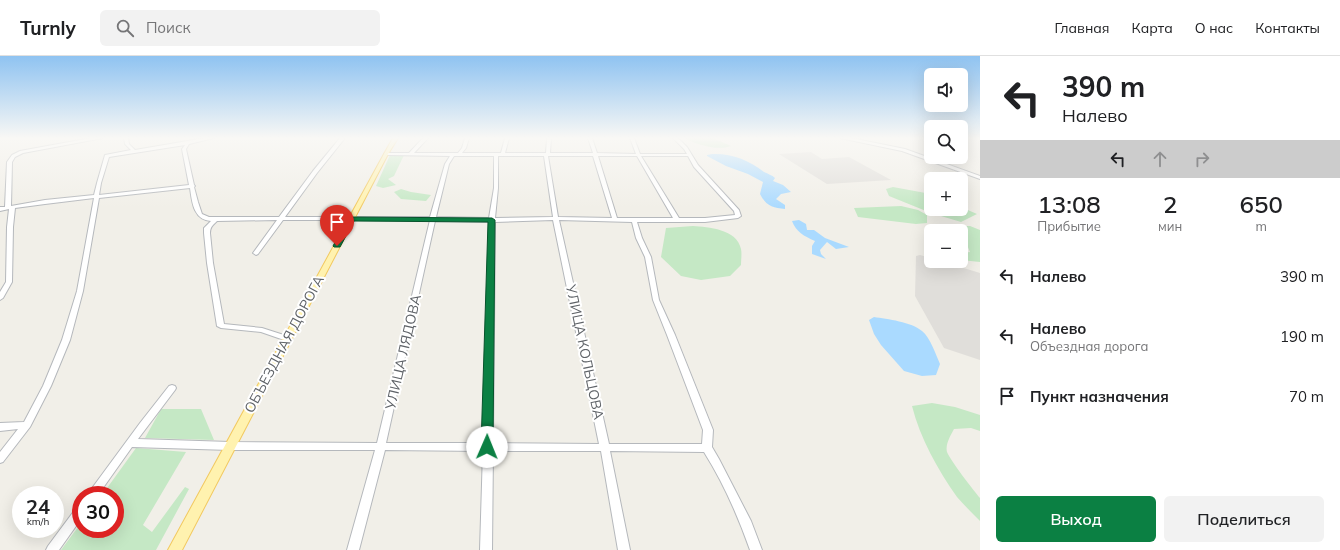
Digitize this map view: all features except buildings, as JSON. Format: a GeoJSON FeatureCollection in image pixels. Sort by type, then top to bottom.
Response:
{"type":"FeatureCollection","features":[{"type":"Feature","properties":{"kind":"main road","name":"ОБЪЕЗДНАЯ ДОРОГА"},"geometry":{"type":"LineString","coordinates":[[175,550],[382,161]]}},
{"type":"Feature","properties":{"kind":"street"},"geometry":{"type":"LineString","coordinates":[[0,298],[3,290],[10,282],[10,161]]}},
{"type":"Feature","properties":{"kind":"street"},"geometry":{"type":"LineString","coordinates":[[0,459],[27,425],[47,386],[66,340],[80,291],[99,183],[106,161]]}},
{"type":"Feature","properties":{"kind":"street"},"geometry":{"type":"LineString","coordinates":[[187,161],[195,202],[200,214],[205,218],[280,220],[492,220],[577,218],[677,220],[722,219],[738,216],[737,211],[705,176],[694,161]]}},
{"type":"Feature","properties":{"kind":"street"},"geometry":{"type":"LineString","coordinates":[[256,253],[323,161]]}},
{"type":"Feature","properties":{"kind":"street","name":"УЛИЦА ЛЯДОВА"},"geometry":{"type":"LineString","coordinates":[[353,550],[381,446],[419,286],[432,219],[446,164],[449,161]]}},
{"type":"Feature","properties":{"kind":"street"},"geometry":{"type":"LineString","coordinates":[[486,550],[492,220],[498,161]]}},
{"type":"Feature","properties":{"kind":"street","name":"УЛИЦА КОЛЬЦОВА"},"geometry":{"type":"LineString","coordinates":[[548,161],[556,219],[605,448],[624,550]]}},
{"type":"Feature","properties":{"kind":"street"},"geometry":{"type":"LineString","coordinates":[[596,161],[615,219]]}},
{"type":"Feature","properties":{"kind":"street"},"geometry":{"type":"LineString","coordinates":[[641,161],[677,220]]}},
{"type":"Feature","properties":{"kind":"street"},"geometry":{"type":"LineString","coordinates":[[933,161],[980,178]]}},
{"type":"Feature","properties":{"kind":"street"},"geometry":{"type":"LineString","coordinates":[[0,209],[98,195],[193,186]]}},
{"type":"Feature","properties":{"kind":"street"},"geometry":{"type":"LineString","coordinates":[[216,219],[207,228],[207,233],[210,263],[221,326],[262,330],[287,339]]}},
{"type":"Feature","properties":{"kind":"street"},"geometry":{"type":"LineString","coordinates":[[634,220],[639,238],[648,257],[656,300],[671,334],[708,430],[707,448],[716,462],[740,511],[756,550]]}},
{"type":"Feature","properties":{"kind":"street"},"geometry":{"type":"LineString","coordinates":[[99,486],[172,388]]}},
{"type":"Feature","properties":{"kind":"street"},"geometry":{"type":"LineString","coordinates":[[0,427],[27,425]]}},
{"type":"Feature","properties":{"kind":"street"},"geometry":{"type":"LineString","coordinates":[[131,443],[230,446],[707,448]]}},
{"type":"Feature","properties":{"kind":"street"},"geometry":{"type":"LineString","coordinates":[[52,550],[72,522]]}},
{"type":"Feature","properties":{"kind":"shaded area"},"geometry":{"type":"Polygon","coordinates":[[[790,161],[856,161],[891,180],[827,184],[790,161]]]}},
{"type":"Feature","properties":{"kind":"shaded area"},"geometry":{"type":"Polygon","coordinates":[[[916,256],[924,256],[924,268],[964,268],[980,273],[980,360],[944,348],[915,296],[916,256]]]}},
{"type":"Feature","properties":{"kind":"green space"},"geometry":{"type":"Polygon","coordinates":[[[387,161],[401,161],[394,176],[388,179],[396,185],[383,188],[376,186],[387,161]]]}},
{"type":"Feature","properties":{"kind":"green space"},"geometry":{"type":"Polygon","coordinates":[[[893,187],[924,193],[924,210],[889,196],[886,189],[893,187]]]}},
{"type":"Feature","properties":{"kind":"green space"},"geometry":{"type":"Polygon","coordinates":[[[401,189],[431,195],[426,201],[401,199],[394,192],[401,189]]]}},
{"type":"Feature","properties":{"kind":"green space"},"geometry":{"type":"Polygon","coordinates":[[[901,206],[918,210],[924,213],[924,216],[927,216],[927,223],[916,224],[858,217],[854,208],[901,206]]]}},
{"type":"Feature","properties":{"kind":"green space"},"geometry":{"type":"Polygon","coordinates":[[[968,210],[977,214],[961,222],[941,216],[968,216],[968,210]]]}},
{"type":"Feature","properties":{"kind":"green space"},"geometry":{"type":"Polygon","coordinates":[[[693,226],[721,230],[734,237],[738,242],[741,249],[741,265],[730,276],[701,280],[681,276],[661,257],[666,228],[693,226]]]}},
{"type":"Feature","properties":{"kind":"green space"},"geometry":{"type":"Polygon","coordinates":[[[968,226],[980,230],[980,262],[968,261],[968,252],[970,252],[968,247],[968,226]]]}},
{"type":"Feature","properties":{"kind":"green space"},"geometry":{"type":"Polygon","coordinates":[[[932,403],[955,407],[980,415],[980,431],[971,428],[954,429],[947,446],[947,452],[980,498],[980,521],[957,497],[950,487],[930,453],[915,418],[912,406],[932,403]]]}},
{"type":"Feature","properties":{"kind":"green space"},"geometry":{"type":"Polygon","coordinates":[[[161,409],[201,409],[214,440],[145,438],[161,409]]]}},
{"type":"Feature","properties":{"kind":"green space"},"geometry":{"type":"Polygon","coordinates":[[[136,448],[186,452],[143,525],[152,532],[185,487],[189,489],[156,550],[61,550],[72,535],[72,538],[124,538],[124,486],[109,486],[136,448]]]}},
{"type":"Feature","properties":{"kind":"water"},"geometry":{"type":"Polygon","coordinates":[[[717,161],[746,161],[774,177],[775,178],[773,181],[783,185],[791,192],[781,194],[776,199],[785,205],[785,209],[773,207],[767,204],[760,194],[763,182],[748,174],[717,161]]]}},
{"type":"Feature","properties":{"kind":"water"},"geometry":{"type":"Polygon","coordinates":[[[799,220],[806,224],[807,230],[814,230],[825,238],[849,247],[836,249],[827,242],[820,250],[821,254],[826,259],[812,254],[812,246],[815,241],[798,231],[792,221],[799,220]]]}},
{"type":"Feature","properties":{"kind":"water"},"geometry":{"type":"Polygon","coordinates":[[[874,317],[906,323],[922,331],[930,342],[940,364],[936,375],[922,376],[904,371],[881,345],[874,334],[869,320],[874,317]]]}},
{"type":"Feature","properties":{"kind":"route"},"geometry":{"type":"LineString","coordinates":[[337,246],[352,219],[392,218],[492,220],[487,447]]}}]}
